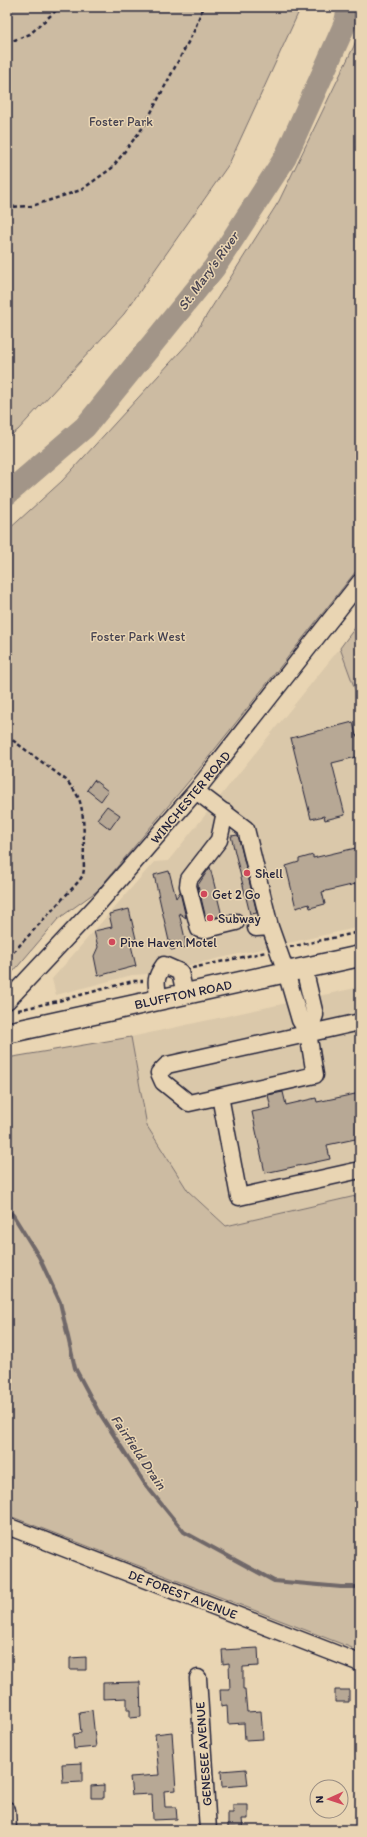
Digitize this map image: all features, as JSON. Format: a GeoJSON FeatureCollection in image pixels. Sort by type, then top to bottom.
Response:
{"type":"FeatureCollection","features":[{"type":"Feature","properties":{"kind":"main road","name":"BLUFFTON ROAD"},"geometry":{"type":"LineString","coordinates":[[7,1033],[360,956]]}},
{"type":"Feature","properties":{"kind":"street","name":"WINCHESTER ROAD"},"geometry":{"type":"LineString","coordinates":[[7,1001],[98,904],[196,791],[360,582]]}},
{"type":"Feature","properties":{"kind":"street"},"geometry":{"type":"LineString","coordinates":[[196,791],[246,829],[263,928],[295,970],[300,1020],[308,1033],[315,1075],[189,1104],[163,1082],[159,1073],[167,1064],[308,1033],[360,1022]]}},
{"type":"Feature","properties":{"kind":"street"},"geometry":{"type":"LineString","coordinates":[[225,812],[219,840],[189,879],[188,886],[199,929],[204,930],[236,922]]}},
{"type":"Feature","properties":{"kind":"street"},"geometry":{"type":"LineString","coordinates":[[192,863],[182,877],[181,882],[195,935],[199,942]]}},
{"type":"Feature","properties":{"kind":"street"},"geometry":{"type":"LineString","coordinates":[[159,1000],[155,980],[164,965],[180,972],[185,994]]}},
{"type":"Feature","properties":{"kind":"street"},"geometry":{"type":"LineString","coordinates":[[220,1096],[239,1197],[360,1170]]}},
{"type":"Feature","properties":{"kind":"street","name":"DE FOREST AVENUE"},"geometry":{"type":"LineString","coordinates":[[7,1526],[360,1663]]}},
{"type":"Feature","properties":{"kind":"street","name":"GENESEE AVENUE"},"geometry":{"type":"LineString","coordinates":[[198,1678],[208,1830]]}},
{"type":"Feature","properties":{"kind":"street"},"geometry":{"type":"LineString","coordinates":[[7,1810],[8,1830]]}},
{"type":"Feature","properties":{"kind":"path"},"geometry":{"type":"LineString","coordinates":[[7,43],[30,34],[60,7]]}},
{"type":"Feature","properties":{"kind":"path"},"geometry":{"type":"LineString","coordinates":[[7,207],[32,206],[81,190],[112,168],[144,126],[194,31],[203,7]]}},
{"type":"Feature","properties":{"kind":"path"},"geometry":{"type":"LineString","coordinates":[[7,736],[66,780],[73,788],[79,799],[82,815],[84,869],[83,875],[79,881],[7,959]]}},
{"type":"Feature","properties":{"kind":"shaded area"},"geometry":{"type":"Polygon","coordinates":[[[340,648],[360,703],[360,927],[149,974],[132,975],[56,995],[52,979],[154,862],[168,861],[340,648]]]}},
{"type":"Feature","properties":{"kind":"shaded area"},"geometry":{"type":"Polygon","coordinates":[[[360,987],[360,1195],[226,1226],[188,1191],[147,1126],[131,1037],[360,987]]]}},
{"type":"Feature","properties":{"kind":"green space","name":"Foster Park"},"geometry":{"type":"Polygon","coordinates":[[[7,7],[301,7],[229,164],[124,314],[18,430],[7,438],[7,7]]]}},
{"type":"Feature","properties":{"kind":"green space","name":"Foster Park West"},"geometry":{"type":"Polygon","coordinates":[[[360,28],[360,566],[200,768],[97,891],[58,919],[7,979],[7,531],[62,481],[191,340],[279,201],[354,46],[360,28]]]}},
{"type":"Feature","properties":{"kind":"green space"},"geometry":{"type":"Polygon","coordinates":[[[360,621],[360,703],[340,648],[360,621]]]}},
{"type":"Feature","properties":{"kind":"green space"},"geometry":{"type":"Polygon","coordinates":[[[131,1037],[147,1126],[188,1191],[226,1226],[360,1195],[360,1651],[7,1515],[7,1058],[131,1037]]]}},
{"type":"Feature","properties":{"kind":"building"},"geometry":{"type":"Polygon","coordinates":[[[353,722],[356,736],[360,735],[360,756],[332,763],[345,815],[325,820],[324,816],[311,819],[291,738],[353,722]]]}},
{"type":"Feature","properties":{"kind":"building"},"geometry":{"type":"Polygon","coordinates":[[[94,780],[108,791],[101,801],[87,790],[94,780]]]}},
{"type":"Feature","properties":{"kind":"building"},"geometry":{"type":"Polygon","coordinates":[[[107,806],[120,815],[110,829],[97,819],[107,806]]]}},
{"type":"Feature","properties":{"kind":"building"},"geometry":{"type":"Polygon","coordinates":[[[238,835],[257,913],[250,914],[231,836],[238,835]]]}},
{"type":"Feature","properties":{"kind":"building"},"geometry":{"type":"Polygon","coordinates":[[[360,847],[360,883],[322,892],[325,904],[310,908],[309,904],[296,908],[286,866],[299,862],[299,859],[313,855],[313,858],[360,847]]]}},
{"type":"Feature","properties":{"kind":"building"},"geometry":{"type":"Polygon","coordinates":[[[210,867],[222,916],[206,919],[198,885],[210,867]]]}},
{"type":"Feature","properties":{"kind":"building"},"geometry":{"type":"Polygon","coordinates":[[[169,871],[176,898],[180,892],[186,918],[179,913],[187,947],[171,950],[154,875],[169,871]]]}},
{"type":"Feature","properties":{"kind":"building","name":"Pine Haven Motel"},"geometry":{"type":"Polygon","coordinates":[[[129,909],[136,939],[130,941],[136,966],[98,976],[94,956],[98,947],[94,931],[112,927],[109,914],[129,909]]]}},
{"type":"Feature","properties":{"kind":"building"},"geometry":{"type":"Polygon","coordinates":[[[283,1092],[286,1105],[316,1098],[317,1102],[360,1093],[360,1138],[327,1145],[330,1159],[265,1173],[252,1112],[271,1108],[268,1095],[283,1092]]]}},
{"type":"Feature","properties":{"kind":"building"},"geometry":{"type":"Polygon","coordinates":[[[258,1648],[259,1666],[243,1667],[243,1689],[245,1689],[247,1712],[261,1711],[263,1739],[245,1740],[244,1723],[228,1724],[227,1705],[221,1706],[220,1690],[230,1690],[229,1663],[223,1664],[222,1650],[258,1648]]]}},
{"type":"Feature","properties":{"kind":"building"},"geometry":{"type":"Polygon","coordinates":[[[86,1657],[86,1670],[70,1670],[70,1658],[86,1657]]]}},
{"type":"Feature","properties":{"kind":"building"},"geometry":{"type":"Polygon","coordinates":[[[140,1682],[141,1717],[130,1718],[130,1710],[127,1710],[127,1698],[103,1699],[103,1683],[140,1682]]]}},
{"type":"Feature","properties":{"kind":"building"},"geometry":{"type":"Polygon","coordinates":[[[335,1690],[349,1690],[349,1702],[335,1702],[335,1690]]]}},
{"type":"Feature","properties":{"kind":"building"},"geometry":{"type":"Polygon","coordinates":[[[92,1710],[96,1747],[74,1749],[73,1734],[81,1733],[79,1712],[92,1710]]]}},
{"type":"Feature","properties":{"kind":"building"},"geometry":{"type":"Polygon","coordinates":[[[172,1732],[176,1790],[164,1791],[165,1807],[176,1807],[177,1819],[153,1820],[152,1794],[132,1795],[130,1777],[159,1775],[155,1734],[172,1732]]]}},
{"type":"Feature","properties":{"kind":"building"},"geometry":{"type":"Polygon","coordinates":[[[82,1763],[82,1782],[63,1783],[62,1764],[82,1763]]]}},
{"type":"Feature","properties":{"kind":"building"},"geometry":{"type":"Polygon","coordinates":[[[246,1769],[248,1785],[222,1787],[221,1771],[246,1769]]]}},
{"type":"Feature","properties":{"kind":"building"},"geometry":{"type":"Polygon","coordinates":[[[104,1785],[104,1798],[91,1798],[91,1786],[104,1785]]]}},
{"type":"Feature","properties":{"kind":"building"},"geometry":{"type":"Polygon","coordinates":[[[233,1805],[248,1805],[248,1819],[242,1819],[243,1828],[228,1828],[228,1813],[233,1813],[233,1805]]]}},
{"type":"Feature","properties":{"kind":"waterway","name":"St. Mary's River"},"geometry":{"type":"LineString","coordinates":[[7,494],[85,427],[214,268],[285,158],[345,24],[349,7]]}},
{"type":"Feature","properties":{"kind":"waterway","name":"Fairfield Drain"},"geometry":{"type":"LineString","coordinates":[[7,1210],[13,1215],[39,1257],[60,1302],[75,1368],[97,1409],[145,1484],[184,1532],[274,1581],[341,1587],[360,1587]]}},
{"type":"Feature","properties":{"kind":"place","name":"Shell"},"geometry":{"type":"Point","coordinates":[247,873]}},
{"type":"Feature","properties":{"kind":"place","name":"Get 2 Go"},"geometry":{"type":"Point","coordinates":[204,894]}},
{"type":"Feature","properties":{"kind":"place","name":"Subway"},"geometry":{"type":"Point","coordinates":[210,918]}},
{"type":"Feature","properties":{"kind":"place","name":"Pine Haven Motel"},"geometry":{"type":"Point","coordinates":[112,942]}}]}
